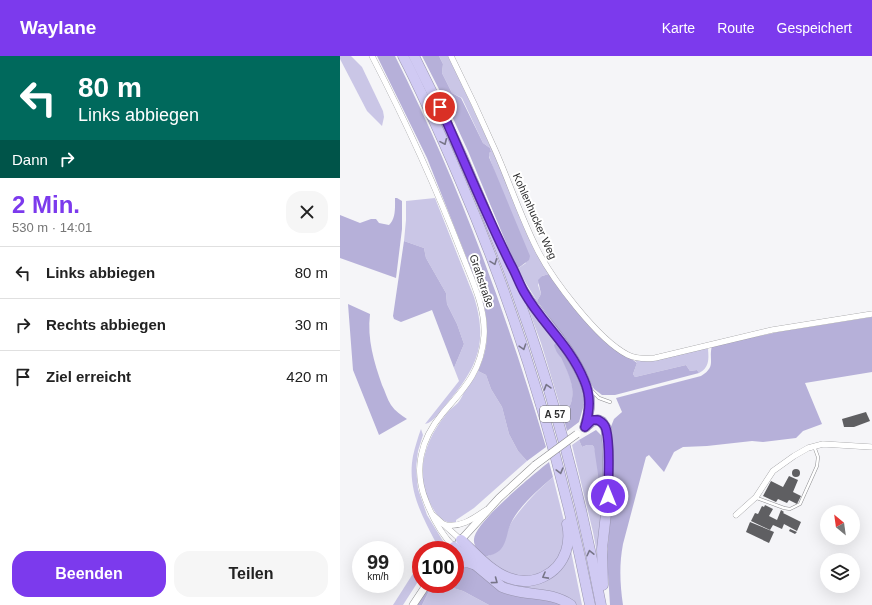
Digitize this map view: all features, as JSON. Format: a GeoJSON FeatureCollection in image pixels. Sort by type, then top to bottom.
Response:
{"type":"FeatureCollection","features":[{"type":"Feature","properties":{"kind":"highway","name":"A 57"},"geometry":{"type":"LineString","coordinates":[[403,56],[450,157],[494,261],[531,369],[565,490],[590,605]]}},
{"type":"Feature","properties":{"kind":"highway","name":"A 57"},"geometry":{"type":"LineString","coordinates":[[414,56],[440,107],[493,229],[526,321],[559,426],[596,576],[601,605]]}},
{"type":"Feature","properties":{"kind":"highway"},"geometry":{"type":"LineString","coordinates":[[493,229],[525,293],[566,346],[584,379],[590,402],[585,427]]}},
{"type":"Feature","properties":{"kind":"highway"},"geometry":{"type":"LineString","coordinates":[[585,427],[592,420],[598,420],[604,424],[607,436],[608,496],[601,565],[605,605]]}},
{"type":"Feature","properties":{"kind":"highway"},"geometry":{"type":"LineString","coordinates":[[464,551],[509,578],[528,581],[545,576],[557,567],[567,550],[569,536],[565,490]]}},
{"type":"Feature","properties":{"kind":"highway"},"geometry":{"type":"LineString","coordinates":[[464,554],[473,564],[502,587],[524,593],[554,596],[571,605]]}},
{"type":"Feature","properties":{"kind":"highway"},"geometry":{"type":"LineString","coordinates":[[464,562],[473,564]]}},
{"type":"Feature","properties":{"kind":"street","name":"Graftstraße"},"geometry":{"type":"LineString","coordinates":[[372,56],[400,112],[440,201],[468,269],[483,315],[484,335],[476,368],[465,385],[434,423],[423,445],[420,461],[420,478],[424,498],[430,512],[444,536],[450,541]]}},
{"type":"Feature","properties":{"kind":"street","name":"Kohlenhucker Weg"},"geometry":{"type":"LineString","coordinates":[[452,56],[542,258],[558,283],[596,328],[623,352],[636,358],[655,358],[772,330],[872,314]]}},
{"type":"Feature","properties":{"kind":"street"},"geometry":{"type":"LineString","coordinates":[[460,541],[489,508],[510,487],[535,465],[585,427]]}},
{"type":"Feature","properties":{"kind":"street"},"geometry":{"type":"LineString","coordinates":[[736,515],[756,498],[768,478],[780,465],[814,446],[823,444],[872,447]]}},
{"type":"Feature","properties":{"kind":"street"},"geometry":{"type":"LineString","coordinates":[[443,524],[451,526],[461,525],[489,508]]}},
{"type":"Feature","properties":{"kind":"street","name":"Graftstraße"},"geometry":{"type":"LineString","coordinates":[[430,512],[443,524],[453,541]]}},
{"type":"Feature","properties":{"kind":"street"},"geometry":{"type":"LineString","coordinates":[[413,605],[421,593]]}},
{"type":"Feature","properties":{"kind":"lane"},"geometry":{"type":"LineString","coordinates":[[584,379],[595,395],[610,402]]}},
{"type":"Feature","properties":{"kind":"lane"},"geometry":{"type":"LineString","coordinates":[[756,498],[790,509],[800,504],[817,466],[818,457],[814,446]]}},
{"type":"Feature","properties":{"kind":"shaded area"},"geometry":{"type":"Polygon","coordinates":[[[340,56],[351,56],[362,67],[383,111],[384,117],[382,126],[367,111],[340,59],[340,56]]]}},
{"type":"Feature","properties":{"kind":"shaded area"},"geometry":{"type":"Polygon","coordinates":[[[377,56],[395,56],[440,151],[479,248],[531,397],[546,447],[527,461],[518,451],[509,434],[502,407],[491,389],[486,375],[478,371],[487,341],[487,320],[479,289],[427,158],[377,56]]]}},
{"type":"Feature","properties":{"kind":"shaded area"},"geometry":{"type":"Polygon","coordinates":[[[422,56],[439,56],[443,64],[442,73],[452,93],[461,98],[483,143],[490,148],[491,152],[489,153],[489,157],[530,256],[529,260],[517,269],[468,151],[422,56]]]}},
{"type":"Feature","properties":{"kind":"shaded area"},"geometry":{"type":"Polygon","coordinates":[[[439,56],[449,56],[549,274],[542,276],[538,285],[541,294],[537,301],[517,269],[526,263],[489,156],[489,153],[491,152],[490,148],[483,143],[462,98],[452,93],[442,73],[443,64],[439,56]]]}},
{"type":"Feature","properties":{"kind":"shaded area"},"geometry":{"type":"Polygon","coordinates":[[[395,198],[402,201],[402,229],[396,278],[340,258],[340,215],[360,223],[371,219],[376,219],[379,223],[389,225],[394,216],[395,198]]]}},
{"type":"Feature","properties":{"kind":"shaded area"},"geometry":{"type":"Polygon","coordinates":[[[435,198],[474,297],[480,329],[480,343],[477,356],[465,380],[436,416],[425,424],[459,381],[454,368],[464,344],[457,324],[447,304],[446,293],[426,258],[424,248],[404,241],[406,201],[435,198]]]}},
{"type":"Feature","properties":{"kind":"shaded area"},"geometry":{"type":"Polygon","coordinates":[[[404,241],[424,248],[426,258],[446,293],[447,304],[457,324],[464,344],[454,368],[432,310],[401,322],[394,319],[393,316],[404,241]]]}},
{"type":"Feature","properties":{"kind":"shaded area"},"geometry":{"type":"Polygon","coordinates":[[[549,274],[594,330],[637,363],[633,374],[635,377],[686,365],[690,371],[697,370],[699,373],[615,395],[602,395],[594,389],[567,340],[537,301],[541,294],[538,280],[542,276],[549,274]]]}},
{"type":"Feature","properties":{"kind":"shaded area"},"geometry":{"type":"Polygon","coordinates":[[[524,297],[560,344],[555,348],[569,373],[573,391],[569,408],[563,416],[541,343],[524,297]]]}},
{"type":"Feature","properties":{"kind":"shaded area"},"geometry":{"type":"Polygon","coordinates":[[[348,304],[370,314],[370,341],[382,385],[391,405],[396,411],[407,419],[379,435],[353,370],[348,304]]]}},
{"type":"Feature","properties":{"kind":"shaded area"},"geometry":{"type":"Polygon","coordinates":[[[872,317],[872,372],[805,383],[822,424],[803,431],[796,438],[763,442],[752,441],[683,447],[674,452],[664,472],[649,455],[646,457],[623,544],[620,574],[623,605],[610,605],[607,557],[613,485],[610,429],[614,419],[622,412],[616,398],[701,376],[709,369],[712,346],[778,332],[872,317]]]}},
{"type":"Feature","properties":{"kind":"shaded area"},"geometry":{"type":"Polygon","coordinates":[[[557,342],[560,344],[582,384],[585,401],[579,422],[567,431],[563,416],[571,402],[572,388],[568,373],[554,347],[557,342]]]}},
{"type":"Feature","properties":{"kind":"shaded area"},"geometry":{"type":"Polygon","coordinates":[[[707,348],[708,363],[705,369],[699,373],[697,370],[690,371],[686,365],[635,377],[633,374],[637,363],[634,359],[654,361],[707,348]]]}},
{"type":"Feature","properties":{"kind":"shaded area"},"geometry":{"type":"Polygon","coordinates":[[[478,371],[486,375],[491,389],[502,407],[509,434],[518,451],[527,461],[474,508],[456,520],[456,523],[452,523],[444,521],[436,513],[426,494],[423,482],[424,457],[439,423],[459,402],[478,371]]]}},
{"type":"Feature","properties":{"kind":"shaded area"},"geometry":{"type":"Polygon","coordinates":[[[421,429],[423,435],[418,451],[416,468],[418,489],[427,515],[443,541],[435,541],[416,500],[412,479],[412,468],[413,456],[421,429]]]}},
{"type":"Feature","properties":{"kind":"shaded area"},"geometry":{"type":"Polygon","coordinates":[[[596,430],[601,435],[602,440],[605,490],[600,488],[594,447],[592,445],[587,445],[582,447],[579,440],[596,430]]]}},
{"type":"Feature","properties":{"kind":"shaded area"},"geometry":{"type":"Polygon","coordinates":[[[579,440],[582,447],[592,445],[594,447],[605,490],[599,564],[593,532],[572,445],[579,440]]]}},
{"type":"Feature","properties":{"kind":"shaded area"},"geometry":{"type":"Polygon","coordinates":[[[549,462],[553,477],[519,510],[511,523],[505,543],[501,549],[485,557],[477,549],[474,542],[477,531],[494,510],[549,462]]]}},
{"type":"Feature","properties":{"kind":"shaded area"},"geometry":{"type":"Polygon","coordinates":[[[553,477],[566,529],[562,553],[547,570],[533,576],[518,577],[502,571],[485,557],[499,550],[504,542],[509,526],[517,514],[553,477]]]}},
{"type":"Feature","properties":{"kind":"shaded area"},"geometry":{"type":"Polygon","coordinates":[[[570,546],[582,605],[576,605],[504,586],[496,574],[540,580],[570,546]]]}},
{"type":"Feature","properties":{"kind":"shaded area"},"geometry":{"type":"Polygon","coordinates":[[[464,567],[473,568],[495,587],[547,599],[565,605],[489,605],[464,592],[464,567]]]}},
{"type":"Feature","properties":{"kind":"shaded area"},"geometry":{"type":"Polygon","coordinates":[[[412,575],[412,591],[403,605],[393,605],[401,593],[404,593],[404,588],[412,575]]]}},
{"type":"Feature","properties":{"kind":"shaded area"},"geometry":{"type":"Polygon","coordinates":[[[464,592],[489,605],[422,605],[428,593],[464,593],[464,592]]]}},
{"type":"Feature","properties":{"kind":"shaded area"},"geometry":{"type":"Polygon","coordinates":[[[421,593],[428,593],[422,605],[413,605],[421,593]]]}},
{"type":"Feature","properties":{"kind":"building"},"geometry":{"type":"Polygon","coordinates":[[[866,412],[870,421],[854,427],[844,427],[842,419],[866,412]]]}},
{"type":"Feature","properties":{"kind":"building"},"geometry":{"type":"Polygon","coordinates":[[[794,469],[798,469],[800,473],[798,477],[794,477],[792,475],[792,471],[794,469]]]}},
{"type":"Feature","properties":{"kind":"building"},"geometry":{"type":"Polygon","coordinates":[[[789,476],[798,480],[793,492],[801,496],[797,504],[789,500],[787,503],[778,499],[776,502],[763,496],[771,481],[783,487],[789,476]]]}},
{"type":"Feature","properties":{"kind":"building"},"geometry":{"type":"Polygon","coordinates":[[[765,505],[773,509],[769,516],[777,520],[781,510],[784,512],[783,513],[801,522],[797,531],[784,524],[782,529],[773,525],[770,530],[751,521],[755,513],[758,514],[762,506],[764,507],[765,505]]]}},
{"type":"Feature","properties":{"kind":"building"},"geometry":{"type":"Polygon","coordinates":[[[750,522],[774,532],[769,543],[746,532],[750,522]]]}},
{"type":"Feature","properties":{"kind":"building"},"geometry":{"type":"Polygon","coordinates":[[[790,529],[797,532],[795,534],[789,531],[790,529]]]}},
{"type":"Feature","properties":{"kind":"route"},"geometry":{"type":"LineString","coordinates":[[440,107],[493,229],[518,281],[535,308],[566,346],[584,379],[590,402],[585,427],[592,420],[598,420],[604,424],[606,428],[608,449],[608,496]]}}]}
